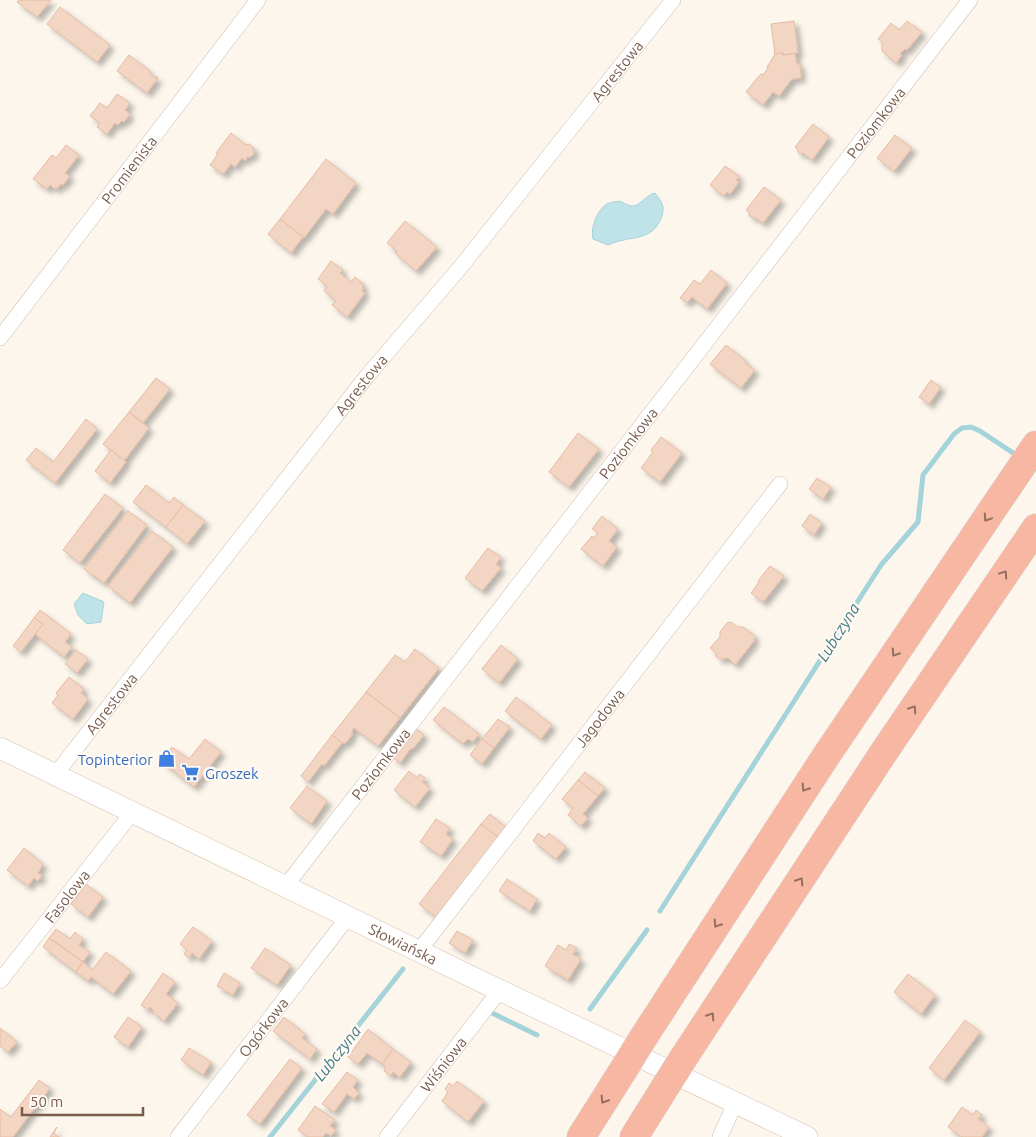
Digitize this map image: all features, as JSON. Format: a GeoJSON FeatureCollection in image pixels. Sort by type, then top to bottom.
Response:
{"type":"FeatureCollection","features":[{"type":"Feature","properties":{"kind":"highway"},"geometry":{"type":"LineString","coordinates":[[580,1137],[824,759],[1036,446]]}},
{"type":"Feature","properties":{"kind":"highway"},"geometry":{"type":"LineString","coordinates":[[634,1137],[684,1057],[881,758],[1036,528]]}},
{"type":"Feature","properties":{"kind":"street","name":"Promienista"},"geometry":{"type":"LineString","coordinates":[[0,338],[258,0]]}},
{"type":"Feature","properties":{"kind":"street","name":"Agrestowa"},"geometry":{"type":"LineString","coordinates":[[55,775],[367,376],[459,269],[673,0]]}},
{"type":"Feature","properties":{"kind":"street","name":"Poziomkowa"},"geometry":{"type":"LineString","coordinates":[[286,887],[970,0]]}},
{"type":"Feature","properties":{"kind":"street","name":"Jagodowa"},"geometry":{"type":"LineString","coordinates":[[419,951],[780,484]]}},
{"type":"Feature","properties":{"kind":"street","name":"Słowiańska"},"geometry":{"type":"LineString","coordinates":[[0,748],[807,1137]]}},
{"type":"Feature","properties":{"kind":"street","name":"Fasolowa"},"geometry":{"type":"LineString","coordinates":[[0,981],[132,813]]}},
{"type":"Feature","properties":{"kind":"street","name":"Ogórkowa"},"geometry":{"type":"LineString","coordinates":[[178,1137],[348,917]]}},
{"type":"Feature","properties":{"kind":"street","name":"Wiśniowa"},"geometry":{"type":"LineString","coordinates":[[387,1137],[500,990]]}},
{"type":"Feature","properties":{"kind":"street"},"geometry":{"type":"LineString","coordinates":[[720,1137],[735,1103]]}},
{"type":"Feature","properties":{"kind":"water"},"geometry":{"type":"Polygon","coordinates":[[[655,193],[662,203],[663,211],[659,223],[653,230],[641,236],[608,245],[593,239],[595,220],[607,204],[619,201],[635,206],[655,193]]]}},
{"type":"Feature","properties":{"kind":"water"},"geometry":{"type":"Polygon","coordinates":[[[83,593],[104,602],[101,622],[87,624],[78,615],[74,604],[83,593]]]}},
{"type":"Feature","properties":{"kind":"building"},"geometry":{"type":"Polygon","coordinates":[[[19,0],[51,0],[37,17],[17,2],[19,0]]]}},
{"type":"Feature","properties":{"kind":"building"},"geometry":{"type":"Polygon","coordinates":[[[60,7],[110,45],[97,62],[47,24],[60,7]]]}},
{"type":"Feature","properties":{"kind":"building"},"geometry":{"type":"Polygon","coordinates":[[[794,21],[798,53],[775,54],[771,24],[794,21]]]}},
{"type":"Feature","properties":{"kind":"building"},"geometry":{"type":"Polygon","coordinates":[[[907,21],[922,32],[907,50],[905,49],[900,54],[902,55],[896,63],[882,51],[882,42],[878,39],[891,23],[899,30],[907,21]]]}},
{"type":"Feature","properties":{"kind":"building"},"geometry":{"type":"Polygon","coordinates":[[[783,53],[783,55],[798,53],[795,54],[797,64],[800,64],[801,78],[792,79],[779,96],[773,92],[763,105],[746,92],[761,74],[763,75],[775,54],[783,53]]]}},
{"type":"Feature","properties":{"kind":"building"},"geometry":{"type":"Polygon","coordinates":[[[129,55],[150,71],[149,73],[156,79],[157,76],[158,78],[147,93],[117,71],[129,55]]]}},
{"type":"Feature","properties":{"kind":"building"},"geometry":{"type":"Polygon","coordinates":[[[117,94],[130,103],[125,110],[130,114],[124,122],[122,121],[118,125],[115,123],[107,134],[97,127],[100,123],[90,116],[100,103],[107,108],[117,94]]]}},
{"type":"Feature","properties":{"kind":"building"},"geometry":{"type":"Polygon","coordinates":[[[813,124],[829,137],[812,160],[803,153],[800,154],[795,147],[813,124]]]}},
{"type":"Feature","properties":{"kind":"building"},"geometry":{"type":"Polygon","coordinates":[[[231,133],[246,145],[249,144],[253,147],[254,153],[251,157],[247,157],[245,161],[242,158],[235,167],[231,164],[223,174],[210,165],[218,154],[216,153],[231,133]]]}},
{"type":"Feature","properties":{"kind":"building"},"geometry":{"type":"Polygon","coordinates":[[[895,135],[912,148],[894,171],[877,158],[895,135]]]}},
{"type":"Feature","properties":{"kind":"building"},"geometry":{"type":"Polygon","coordinates":[[[66,145],[79,155],[65,173],[70,176],[58,188],[53,188],[50,185],[47,189],[33,179],[52,155],[56,158],[66,145]]]}},
{"type":"Feature","properties":{"kind":"building"},"geometry":{"type":"Polygon","coordinates":[[[326,159],[356,183],[333,214],[326,209],[304,238],[280,219],[326,159]]]}},
{"type":"Feature","properties":{"kind":"building"},"geometry":{"type":"Polygon","coordinates":[[[725,166],[739,176],[736,180],[739,182],[730,194],[727,192],[724,196],[710,185],[725,166]]]}},
{"type":"Feature","properties":{"kind":"building"},"geometry":{"type":"Polygon","coordinates":[[[764,187],[781,200],[763,223],[751,217],[746,210],[764,187]]]}},
{"type":"Feature","properties":{"kind":"building"},"geometry":{"type":"Polygon","coordinates":[[[280,219],[303,237],[291,253],[268,234],[280,219]]]}},
{"type":"Feature","properties":{"kind":"building"},"geometry":{"type":"Polygon","coordinates":[[[405,221],[437,247],[416,271],[395,253],[397,251],[387,243],[405,221]]]}},
{"type":"Feature","properties":{"kind":"building"},"geometry":{"type":"Polygon","coordinates":[[[331,261],[343,270],[340,273],[351,282],[355,277],[362,283],[362,291],[365,293],[347,317],[332,305],[336,301],[324,291],[327,286],[318,279],[331,261]]]}},
{"type":"Feature","properties":{"kind":"building"},"geometry":{"type":"Polygon","coordinates":[[[711,270],[727,283],[707,309],[692,297],[687,303],[680,298],[694,280],[700,284],[711,270]]]}},
{"type":"Feature","properties":{"kind":"building"},"geometry":{"type":"Polygon","coordinates":[[[726,345],[755,370],[741,388],[710,364],[726,345]]]}},
{"type":"Feature","properties":{"kind":"building"},"geometry":{"type":"Polygon","coordinates":[[[156,378],[170,389],[143,423],[129,412],[156,378]]]}},
{"type":"Feature","properties":{"kind":"building"},"geometry":{"type":"Polygon","coordinates":[[[931,380],[941,387],[929,404],[919,397],[931,380]]]}},
{"type":"Feature","properties":{"kind":"building"},"geometry":{"type":"Polygon","coordinates":[[[129,412],[149,428],[124,461],[103,444],[129,412]]]}},
{"type":"Feature","properties":{"kind":"building"},"geometry":{"type":"Polygon","coordinates":[[[86,419],[97,429],[55,483],[26,460],[36,448],[53,462],[86,419]]]}},
{"type":"Feature","properties":{"kind":"building"},"geometry":{"type":"Polygon","coordinates":[[[578,433],[599,449],[569,487],[549,472],[578,433]]]}},
{"type":"Feature","properties":{"kind":"building"},"geometry":{"type":"Polygon","coordinates":[[[661,437],[682,453],[660,482],[641,468],[661,437]]]}},
{"type":"Feature","properties":{"kind":"building"},"geometry":{"type":"Polygon","coordinates":[[[111,450],[126,462],[110,483],[95,471],[111,450]]]}},
{"type":"Feature","properties":{"kind":"building"},"geometry":{"type":"Polygon","coordinates":[[[817,478],[831,487],[823,499],[809,489],[817,478]]]}},
{"type":"Feature","properties":{"kind":"building"},"geometry":{"type":"Polygon","coordinates":[[[146,485],[169,503],[174,497],[183,505],[166,527],[133,502],[146,485]]]}},
{"type":"Feature","properties":{"kind":"building"},"geometry":{"type":"Polygon","coordinates":[[[105,494],[123,508],[80,563],[63,550],[105,494]]]}},
{"type":"Feature","properties":{"kind":"building"},"geometry":{"type":"Polygon","coordinates":[[[183,505],[205,521],[187,544],[166,527],[183,505]]]}},
{"type":"Feature","properties":{"kind":"building"},"geometry":{"type":"Polygon","coordinates":[[[128,511],[147,525],[104,583],[84,569],[128,511]]]}},
{"type":"Feature","properties":{"kind":"building"},"geometry":{"type":"Polygon","coordinates":[[[810,514],[822,523],[814,535],[802,526],[810,514]]]}},
{"type":"Feature","properties":{"kind":"building"},"geometry":{"type":"Polygon","coordinates":[[[602,516],[618,529],[609,541],[617,547],[603,566],[581,549],[592,536],[594,538],[598,533],[592,529],[602,516]]]}},
{"type":"Feature","properties":{"kind":"building"},"geometry":{"type":"Polygon","coordinates":[[[152,531],[173,547],[130,603],[108,586],[152,531]]]}},
{"type":"Feature","properties":{"kind":"building"},"geometry":{"type":"Polygon","coordinates":[[[488,548],[501,557],[496,564],[501,568],[482,591],[465,578],[488,548]]]}},
{"type":"Feature","properties":{"kind":"building"},"geometry":{"type":"Polygon","coordinates":[[[770,566],[784,576],[763,602],[751,593],[770,566]]]}},
{"type":"Feature","properties":{"kind":"building"},"geometry":{"type":"Polygon","coordinates":[[[40,610],[71,634],[65,642],[72,647],[64,657],[35,634],[43,624],[34,618],[40,610]]]}},
{"type":"Feature","properties":{"kind":"building"},"geometry":{"type":"Polygon","coordinates":[[[34,618],[43,624],[21,652],[13,646],[34,618]]]}},
{"type":"Feature","properties":{"kind":"building"},"geometry":{"type":"Polygon","coordinates":[[[731,622],[737,627],[743,627],[754,635],[754,641],[735,665],[728,658],[720,659],[710,648],[720,637],[720,632],[727,623],[731,622]]]}},
{"type":"Feature","properties":{"kind":"building"},"geometry":{"type":"Polygon","coordinates":[[[501,645],[518,659],[499,683],[482,669],[501,645]]]}},
{"type":"Feature","properties":{"kind":"building"},"geometry":{"type":"Polygon","coordinates":[[[415,649],[439,668],[400,718],[366,692],[395,655],[405,662],[415,649]]]}},
{"type":"Feature","properties":{"kind":"building"},"geometry":{"type":"Polygon","coordinates":[[[76,650],[88,659],[77,673],[65,664],[76,650]]]}},
{"type":"Feature","properties":{"kind":"building"},"geometry":{"type":"Polygon","coordinates":[[[69,677],[84,689],[81,693],[88,699],[73,719],[52,703],[58,695],[56,693],[69,677]]]}},
{"type":"Feature","properties":{"kind":"building"},"geometry":{"type":"Polygon","coordinates":[[[366,692],[400,718],[378,746],[354,728],[352,735],[346,743],[342,743],[332,735],[366,692]]]}},
{"type":"Feature","properties":{"kind":"building"},"geometry":{"type":"Polygon","coordinates":[[[516,697],[552,725],[541,739],[505,711],[516,697]]]}},
{"type":"Feature","properties":{"kind":"building"},"geometry":{"type":"Polygon","coordinates":[[[444,707],[479,734],[473,742],[468,739],[463,744],[433,720],[444,707]]]}},
{"type":"Feature","properties":{"kind":"building"},"geometry":{"type":"Polygon","coordinates":[[[498,719],[510,727],[494,748],[482,739],[498,719]]]}},
{"type":"Feature","properties":{"kind":"building"},"geometry":{"type":"Polygon","coordinates":[[[414,727],[424,735],[400,763],[392,757],[414,727]]]}},
{"type":"Feature","properties":{"kind":"building"},"geometry":{"type":"Polygon","coordinates":[[[332,735],[342,743],[324,766],[322,764],[308,782],[301,776],[332,735]]]}},
{"type":"Feature","properties":{"kind":"building"},"geometry":{"type":"Polygon","coordinates":[[[205,739],[221,752],[194,787],[162,762],[172,747],[189,759],[205,739]]]}},
{"type":"Feature","properties":{"kind":"building"},"geometry":{"type":"Polygon","coordinates":[[[482,739],[494,748],[482,764],[470,755],[482,739]]]}},
{"type":"Feature","properties":{"kind":"building"},"geometry":{"type":"Polygon","coordinates":[[[409,771],[417,778],[420,774],[425,778],[422,782],[430,788],[415,807],[394,790],[409,771]]]}},
{"type":"Feature","properties":{"kind":"building"},"geometry":{"type":"Polygon","coordinates":[[[585,772],[605,788],[598,796],[578,780],[585,772]]]}},
{"type":"Feature","properties":{"kind":"building"},"geometry":{"type":"Polygon","coordinates":[[[578,780],[598,796],[583,814],[588,818],[581,826],[568,815],[573,808],[562,799],[578,780]]]}},
{"type":"Feature","properties":{"kind":"building"},"geometry":{"type":"Polygon","coordinates":[[[307,786],[327,801],[311,824],[290,808],[307,786]]]}},
{"type":"Feature","properties":{"kind":"building"},"geometry":{"type":"Polygon","coordinates":[[[490,814],[507,828],[499,838],[481,824],[490,814]]]}},
{"type":"Feature","properties":{"kind":"building"},"geometry":{"type":"Polygon","coordinates":[[[436,819],[450,828],[446,834],[453,839],[441,856],[420,842],[436,819]]]}},
{"type":"Feature","properties":{"kind":"building"},"geometry":{"type":"Polygon","coordinates":[[[481,824],[499,838],[436,917],[419,904],[481,824]]]}},
{"type":"Feature","properties":{"kind":"building"},"geometry":{"type":"Polygon","coordinates":[[[538,833],[545,838],[549,833],[566,847],[556,859],[533,841],[538,833]]]}},
{"type":"Feature","properties":{"kind":"building"},"geometry":{"type":"Polygon","coordinates":[[[24,848],[43,864],[38,873],[42,875],[38,881],[34,878],[28,886],[7,870],[24,848]]]}},
{"type":"Feature","properties":{"kind":"building"},"geometry":{"type":"Polygon","coordinates":[[[507,879],[537,899],[530,911],[499,891],[507,879]]]}},
{"type":"Feature","properties":{"kind":"building"},"geometry":{"type":"Polygon","coordinates":[[[86,884],[103,897],[88,917],[71,904],[86,884]]]}},
{"type":"Feature","properties":{"kind":"building"},"geometry":{"type":"Polygon","coordinates":[[[193,927],[212,941],[199,959],[192,953],[189,958],[184,954],[187,950],[180,944],[193,927]]]}},
{"type":"Feature","properties":{"kind":"building"},"geometry":{"type":"Polygon","coordinates":[[[56,929],[70,939],[75,932],[83,939],[79,945],[90,952],[83,962],[49,938],[56,929]]]}},
{"type":"Feature","properties":{"kind":"building"},"geometry":{"type":"Polygon","coordinates":[[[457,931],[473,940],[465,953],[449,943],[457,931]]]}},
{"type":"Feature","properties":{"kind":"building"},"geometry":{"type":"Polygon","coordinates":[[[49,938],[83,962],[76,972],[43,947],[49,938]]]}},
{"type":"Feature","properties":{"kind":"building"},"geometry":{"type":"Polygon","coordinates":[[[569,944],[577,948],[573,954],[581,959],[568,980],[545,966],[558,945],[566,950],[569,944]]]}},
{"type":"Feature","properties":{"kind":"building"},"geometry":{"type":"Polygon","coordinates":[[[265,948],[291,965],[277,985],[251,968],[265,948]]]}},
{"type":"Feature","properties":{"kind":"building"},"geometry":{"type":"Polygon","coordinates":[[[106,952],[131,971],[113,994],[91,977],[88,981],[76,972],[83,962],[92,970],[106,952]]]}},
{"type":"Feature","properties":{"kind":"building"},"geometry":{"type":"Polygon","coordinates":[[[163,973],[175,982],[166,994],[178,1003],[164,1021],[152,1012],[153,1010],[150,1007],[148,1010],[141,1005],[163,973]]]}},
{"type":"Feature","properties":{"kind":"building"},"geometry":{"type":"Polygon","coordinates":[[[224,973],[240,983],[233,995],[217,986],[224,973]]]}},
{"type":"Feature","properties":{"kind":"building"},"geometry":{"type":"Polygon","coordinates":[[[908,974],[935,995],[921,1014],[894,992],[908,974]]]}},
{"type":"Feature","properties":{"kind":"building"},"geometry":{"type":"Polygon","coordinates":[[[128,1017],[142,1027],[128,1047],[114,1037],[128,1017]]]}},
{"type":"Feature","properties":{"kind":"building"},"geometry":{"type":"Polygon","coordinates":[[[284,1017],[305,1034],[302,1038],[317,1049],[310,1059],[273,1031],[284,1017]]]}},
{"type":"Feature","properties":{"kind":"building"},"geometry":{"type":"Polygon","coordinates":[[[965,1020],[980,1032],[944,1080],[929,1068],[965,1020]]]}},
{"type":"Feature","properties":{"kind":"building"},"geometry":{"type":"Polygon","coordinates":[[[0,1028],[17,1042],[8,1052],[0,1046],[0,1028]]]}},
{"type":"Feature","properties":{"kind":"building"},"geometry":{"type":"Polygon","coordinates":[[[368,1029],[393,1049],[382,1064],[367,1053],[358,1064],[348,1057],[368,1029]]]}},
{"type":"Feature","properties":{"kind":"building"},"geometry":{"type":"Polygon","coordinates":[[[189,1048],[211,1062],[203,1075],[181,1060],[189,1048]]]}},
{"type":"Feature","properties":{"kind":"building"},"geometry":{"type":"Polygon","coordinates":[[[393,1049],[411,1062],[400,1077],[393,1072],[391,1076],[384,1071],[386,1067],[382,1064],[393,1049]]]}},
{"type":"Feature","properties":{"kind":"building"},"geometry":{"type":"Polygon","coordinates":[[[290,1059],[302,1068],[260,1124],[247,1115],[290,1059]]]}},
{"type":"Feature","properties":{"kind":"building"},"geometry":{"type":"Polygon","coordinates":[[[347,1072],[358,1080],[353,1087],[359,1093],[354,1099],[347,1094],[334,1112],[322,1104],[347,1072]]]}},
{"type":"Feature","properties":{"kind":"building"},"geometry":{"type":"Polygon","coordinates":[[[39,1080],[50,1088],[13,1137],[0,1137],[0,1109],[11,1117],[39,1080]]]}},
{"type":"Feature","properties":{"kind":"building"},"geometry":{"type":"Polygon","coordinates":[[[457,1081],[484,1101],[468,1122],[442,1101],[448,1092],[445,1089],[449,1083],[453,1086],[457,1081]]]}},
{"type":"Feature","properties":{"kind":"building"},"geometry":{"type":"Polygon","coordinates":[[[315,1106],[335,1120],[330,1126],[336,1130],[331,1136],[326,1133],[323,1137],[308,1137],[298,1130],[315,1106]]]}},
{"type":"Feature","properties":{"kind":"building"},"geometry":{"type":"Polygon","coordinates":[[[962,1107],[973,1115],[976,1110],[982,1115],[978,1119],[989,1127],[982,1137],[962,1137],[948,1127],[962,1107]]]}},
{"type":"Feature","properties":{"kind":"building"},"geometry":{"type":"Polygon","coordinates":[[[57,1127],[54,1133],[59,1137],[50,1137],[57,1127]]]}},
{"type":"Feature","properties":{"kind":"waterway","name":"Lubczyna"},"geometry":{"type":"LineString","coordinates":[[660,911],[881,565],[918,522],[923,475],[954,434],[962,428],[971,427],[1019,457]]}},
{"type":"Feature","properties":{"kind":"waterway","name":"Lubczyna"},"geometry":{"type":"LineString","coordinates":[[590,1009],[647,930]]}},
{"type":"Feature","properties":{"kind":"waterway","name":"Lubczyna"},"geometry":{"type":"LineString","coordinates":[[270,1137],[403,969]]}},
{"type":"Feature","properties":{"kind":"waterway","name":"Lubczyna"},"geometry":{"type":"LineString","coordinates":[[492,1013],[537,1035]]}},
{"type":"Feature","properties":{"kind":"place","name":"Topinterior"},"geometry":{"type":"Point","coordinates":[167,759]}},
{"type":"Feature","properties":{"kind":"place","name":"Groszek"},"geometry":{"type":"Point","coordinates":[191,773]}}]}
